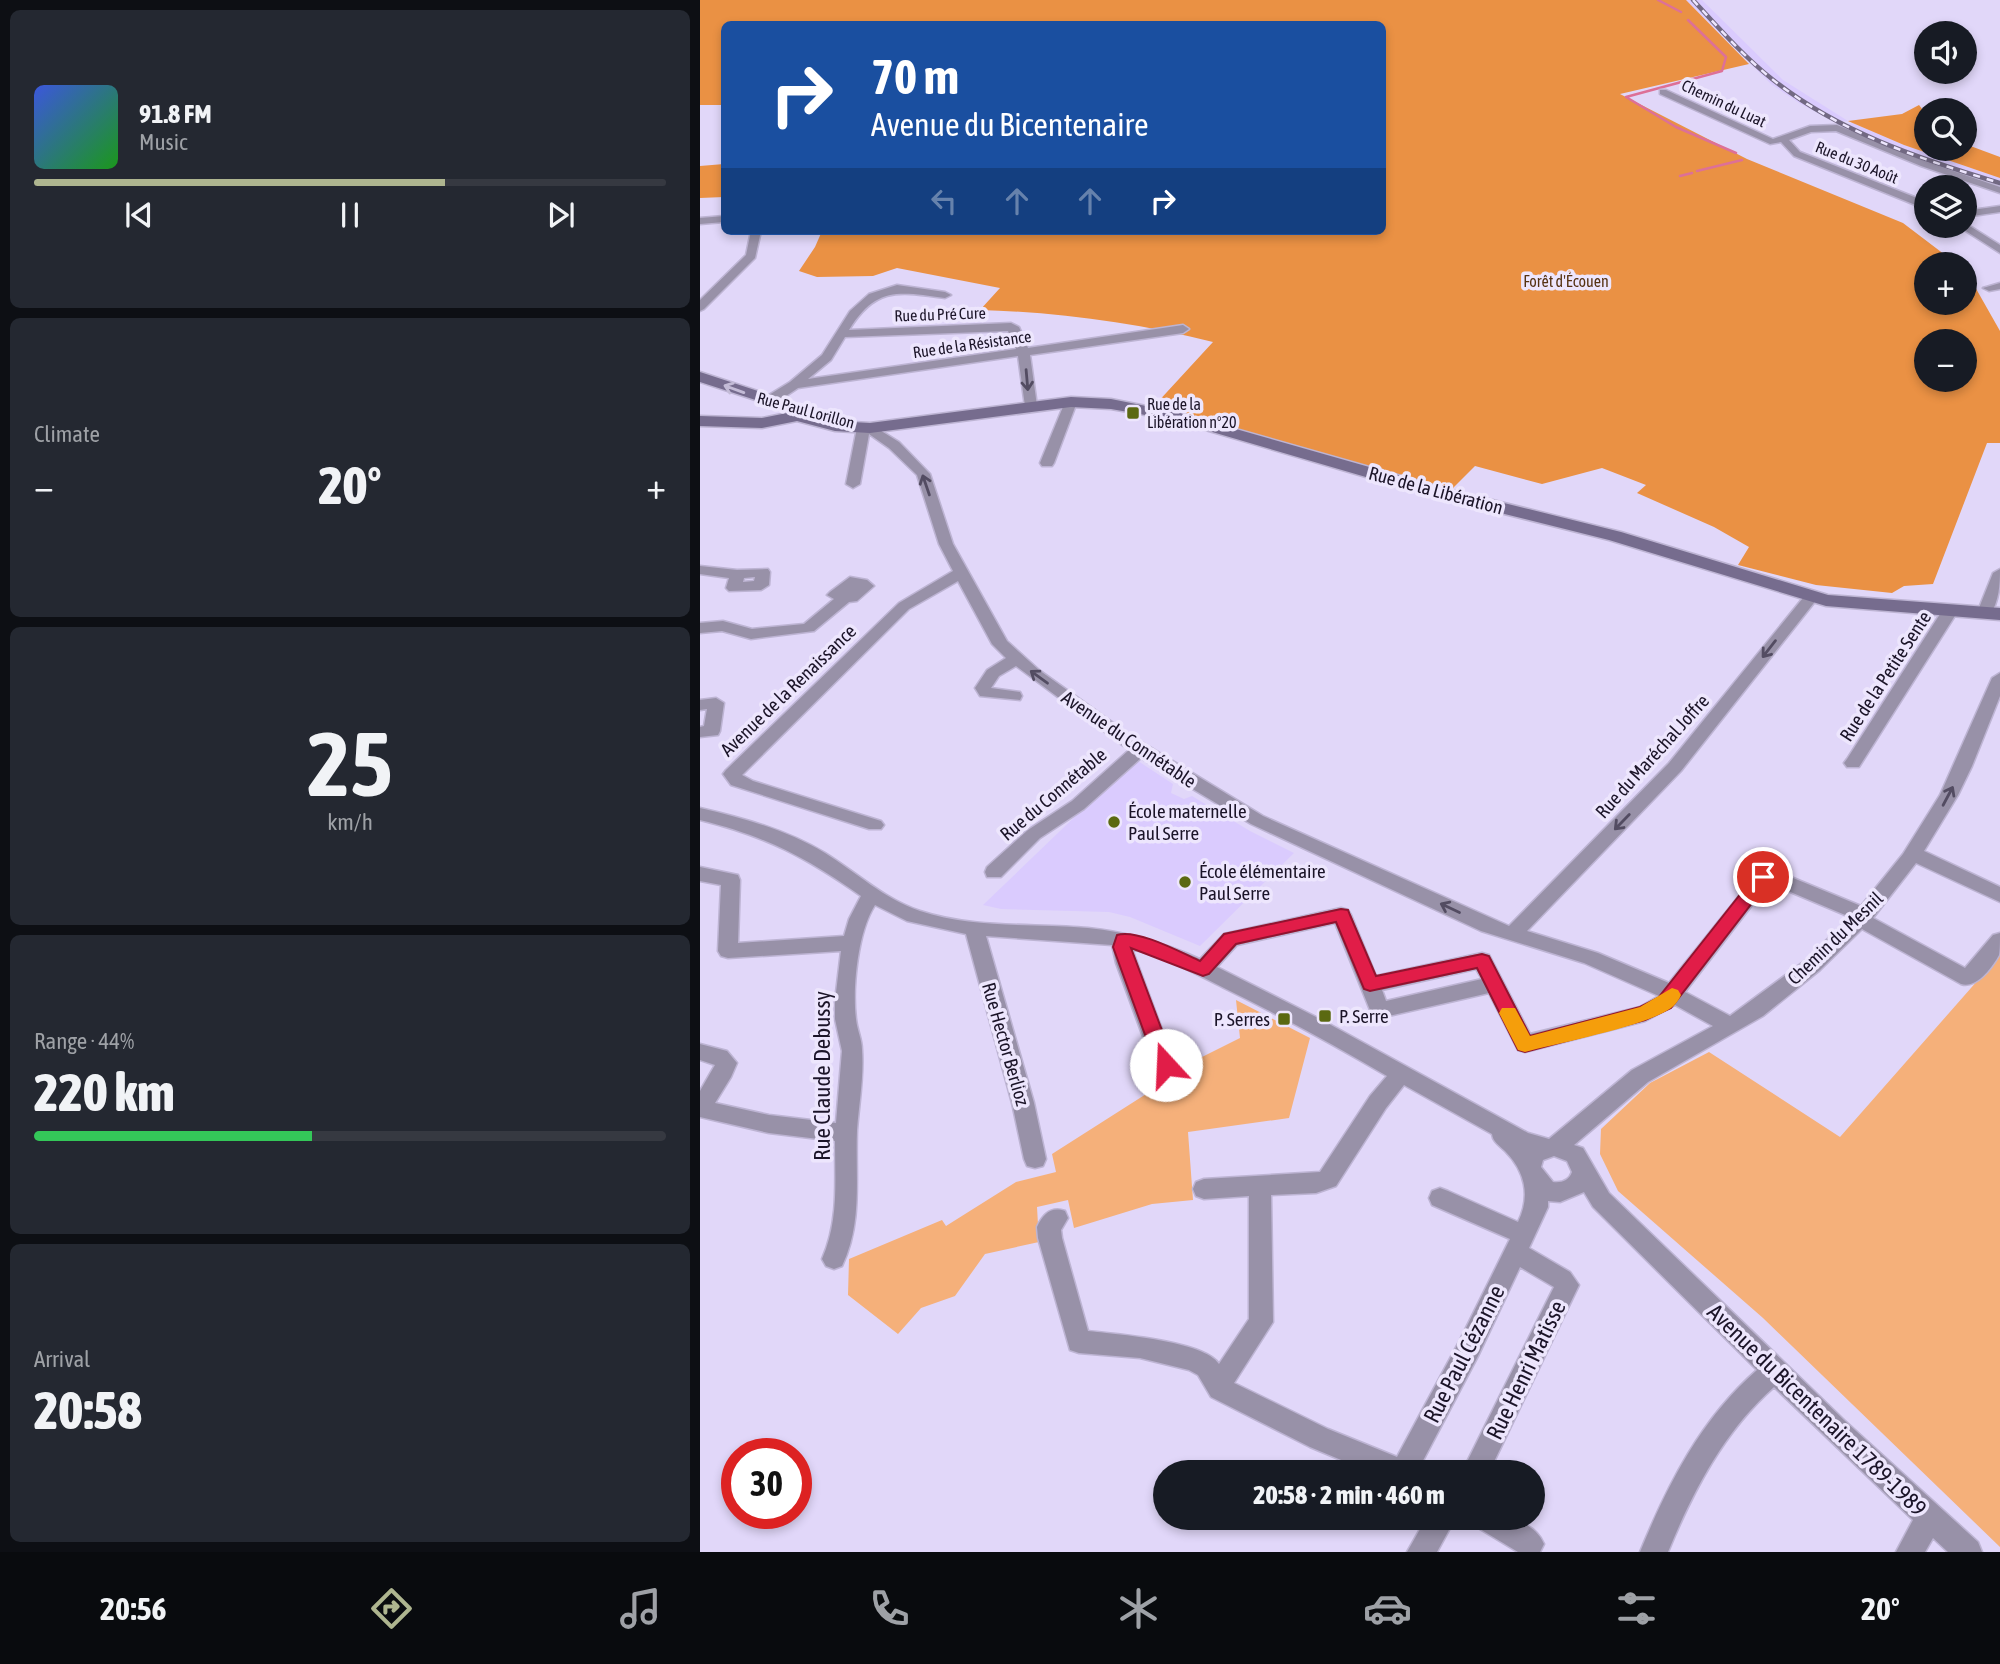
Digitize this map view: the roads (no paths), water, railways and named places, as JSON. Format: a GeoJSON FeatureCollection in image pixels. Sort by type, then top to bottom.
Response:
{"type":"FeatureCollection","features":[{"type":"Feature","properties":{"kind":"main road","name":"Rue Paul Lorillon"},"geometry":{"type":"LineString","coordinates":[[700,377],[769,401],[802,417],[835,426],[867,428]]}},
{"type":"Feature","properties":{"kind":"main road","name":"Rue de la Libération"},"geometry":{"type":"LineString","coordinates":[[867,428],[1071,402],[1111,404],[1170,415],[1430,490],[1615,536],[1812,596],[1866,605],[1993,614]]}},
{"type":"Feature","properties":{"kind":"main road"},"geometry":{"type":"LineString","coordinates":[[700,421],[762,424],[787,412]]}},
{"type":"Feature","properties":{"kind":"street","name":"Chemin du Luat"},"geometry":{"type":"LineString","coordinates":[[1663,92],[1777,140]]}},
{"type":"Feature","properties":{"kind":"street"},"geometry":{"type":"LineString","coordinates":[[1777,140],[1810,129],[1833,127],[1924,164],[2000,190]]}},
{"type":"Feature","properties":{"kind":"street","name":"Rue du 30 Août"},"geometry":{"type":"LineString","coordinates":[[1777,140],[1797,154],[1914,201]]}},
{"type":"Feature","properties":{"kind":"street"},"geometry":{"type":"LineString","coordinates":[[1977,212],[2000,209]]}},
{"type":"Feature","properties":{"kind":"street"},"geometry":{"type":"LineString","coordinates":[[700,221],[721,219]]}},
{"type":"Feature","properties":{"kind":"street"},"geometry":{"type":"LineString","coordinates":[[1977,234],[2000,250]]}},
{"type":"Feature","properties":{"kind":"street"},"geometry":{"type":"LineString","coordinates":[[700,307],[751,256],[755,235]]}},
{"type":"Feature","properties":{"kind":"street"},"geometry":{"type":"LineString","coordinates":[[794,385],[827,356],[853,313],[873,296],[889,289],[945,295]]}},
{"type":"Feature","properties":{"kind":"street","name":"Rue du Pré Cure"},"geometry":{"type":"LineString","coordinates":[[842,334],[1011,327],[1016,330],[1024,352]]}},
{"type":"Feature","properties":{"kind":"street","name":"Rue de la Résistance"},"geometry":{"type":"LineString","coordinates":[[769,401],[794,385],[1183,329]]}},
{"type":"Feature","properties":{"kind":"street"},"geometry":{"type":"LineString","coordinates":[[1024,352],[1031,406]]}},
{"type":"Feature","properties":{"kind":"street"},"geometry":{"type":"LineString","coordinates":[[1047,463],[1071,402]]}},
{"type":"Feature","properties":{"kind":"street"},"geometry":{"type":"LineString","coordinates":[[853,484],[867,428]]}},
{"type":"Feature","properties":{"kind":"street","name":"Avenue du Connétable"},"geometry":{"type":"LineString","coordinates":[[867,428],[894,446],[923,474],[946,544],[995,636],[1016,659],[1140,749],[1257,820],[1512,935],[1591,958],[1673,994],[1731,1026]]}},
{"type":"Feature","properties":{"kind":"street"},"geometry":{"type":"LineString","coordinates":[[700,570],[737,574]]}},
{"type":"Feature","properties":{"kind":"street"},"geometry":{"type":"LineString","coordinates":[[1993,614],[2000,573]]}},
{"type":"Feature","properties":{"kind":"street","name":"Avenue de la Renaissance"},"geometry":{"type":"LineString","coordinates":[[875,825],[747,785],[737,781],[732,774],[904,606],[928,592],[965,580]]}},
{"type":"Feature","properties":{"kind":"street","name":"Rue du Maréchal Joffre"},"geometry":{"type":"LineString","coordinates":[[1512,935],[1675,767],[1812,596]]}},
{"type":"Feature","properties":{"kind":"street"},"geometry":{"type":"LineString","coordinates":[[700,628],[723,626],[751,634],[808,628],[844,598]]}},
{"type":"Feature","properties":{"kind":"street","name":"Rue de la Petite Sente"},"geometry":{"type":"LineString","coordinates":[[1853,763],[1950,611]]}},
{"type":"Feature","properties":{"kind":"street"},"geometry":{"type":"LineString","coordinates":[[1014,696],[986,692],[983,688],[993,673],[1016,659]]}},
{"type":"Feature","properties":{"kind":"street","name":"Chemin du Mesnil"},"geometry":{"type":"LineString","coordinates":[[1552,1147],[1587,1124],[1614,1095],[1643,1074],[1731,1026],[1771,998],[1863,918],[1912,853],[1949,795],[2000,678]]}},
{"type":"Feature","properties":{"kind":"street"},"geometry":{"type":"LineString","coordinates":[[700,705],[716,703],[712,731],[700,732]]}},
{"type":"Feature","properties":{"kind":"street","name":"Rue du Connétable"},"geometry":{"type":"LineString","coordinates":[[994,872],[1034,834],[1078,805],[1140,749]]}},
{"type":"Feature","properties":{"kind":"street"},"geometry":{"type":"LineString","coordinates":[[700,814],[722,819],[804,850],[872,896],[914,915],[976,929],[1050,932],[1123,940],[1147,946],[1203,969],[1290,1011],[1522,1140],[1567,1150],[1581,1166]]}},
{"type":"Feature","properties":{"kind":"street"},"geometry":{"type":"LineString","coordinates":[[1912,853],[2000,895]]}},
{"type":"Feature","properties":{"kind":"street"},"geometry":{"type":"LineString","coordinates":[[700,874],[731,880],[728,951],[853,943]]}},
{"type":"Feature","properties":{"kind":"street"},"geometry":{"type":"LineString","coordinates":[[1203,969],[1231,939],[1341,915],[1380,1010],[1494,984],[1525,1044],[1645,1013],[1665,1003],[1767,874],[1863,918],[1968,979],[2000,940]]}},
{"type":"Feature","properties":{"kind":"street","name":"Rue Claude Debussy"},"geometry":{"type":"LineString","coordinates":[[834,1259],[840,1243],[846,1192],[846,1133],[852,1051],[845,1015],[857,918],[864,903],[872,896]]}},
{"type":"Feature","properties":{"kind":"street","name":"Rue Hector Berlioz"},"geometry":{"type":"LineString","coordinates":[[976,929],[976,939],[1023,1103],[1035,1159]]}},
{"type":"Feature","properties":{"kind":"street"},"geometry":{"type":"LineString","coordinates":[[1123,940],[1126,963],[1168,1075]]}},
{"type":"Feature","properties":{"kind":"street"},"geometry":{"type":"LineString","coordinates":[[700,1052],[724,1059],[726,1063],[724,1071],[703,1104],[703,1109],[769,1124],[846,1133]]}},
{"type":"Feature","properties":{"kind":"street"},"geometry":{"type":"LineString","coordinates":[[1204,1189],[1316,1183],[1328,1179],[1378,1102],[1401,1074]]}},
{"type":"Feature","properties":{"kind":"street"},"geometry":{"type":"LineString","coordinates":[[1474,1114],[1521,1154],[1545,1187]]}},
{"type":"Feature","properties":{"kind":"street"},"geometry":{"type":"LineString","coordinates":[[1545,1187],[1577,1185],[1581,1166],[1580,1143],[1587,1124]]}},
{"type":"Feature","properties":{"kind":"street"},"geometry":{"type":"LineString","coordinates":[[1545,1187],[1535,1154],[1552,1147]]}},
{"type":"Feature","properties":{"kind":"street","name":"Avenue du Bicentenaire 1789-1989"},"geometry":{"type":"LineString","coordinates":[[1581,1166],[1601,1200],[1667,1266],[1968,1552]]}},
{"type":"Feature","properties":{"kind":"street"},"geometry":{"type":"LineString","coordinates":[[1216,1380],[1226,1374],[1261,1322],[1260,1185]]}},
{"type":"Feature","properties":{"kind":"street","name":"Rue Paul Cézanne"},"geometry":{"type":"LineString","coordinates":[[1408,1460],[1469,1348],[1545,1187]]}},
{"type":"Feature","properties":{"kind":"street","name":"Avenue du Bicentenaire 1789-1989"},"geometry":{"type":"LineString","coordinates":[[1545,1187],[1587,1202],[1667,1266]]}},
{"type":"Feature","properties":{"kind":"street"},"geometry":{"type":"LineString","coordinates":[[1440,1198],[1520,1244]]}},
{"type":"Feature","properties":{"kind":"street","name":"Rue Paul Cézanne"},"geometry":{"type":"LineString","coordinates":[[1056,1218],[1049,1227],[1050,1238],[1079,1342],[1171,1353],[1207,1367],[1220,1389],[1319,1438],[1373,1460]]}},
{"type":"Feature","properties":{"kind":"street","name":"Rue Henri Matisse"},"geometry":{"type":"LineString","coordinates":[[1481,1460],[1567,1285],[1520,1244]]}},
{"type":"Feature","properties":{"kind":"street"},"geometry":{"type":"LineString","coordinates":[[1654,1552],[1673,1504],[1730,1411],[1775,1370]]}},
{"type":"Feature","properties":{"kind":"street"},"geometry":{"type":"LineString","coordinates":[[1910,1552],[1922,1530],[1933,1520]]}},
{"type":"Feature","properties":{"kind":"street"},"geometry":{"type":"LineString","coordinates":[[1421,1552],[1435,1530]]}},
{"type":"Feature","properties":{"kind":"street"},"geometry":{"type":"LineString","coordinates":[[1506,1530],[1530,1544]]}},
{"type":"Feature","properties":{"kind":"waterway"},"geometry":{"type":"LineString","coordinates":[[1658,0],[1681,12]]}},
{"type":"Feature","properties":{"kind":"waterway"},"geometry":{"type":"LineString","coordinates":[[1688,20],[1726,57],[1722,71],[1626,97],[1676,127],[1736,153]]}},
{"type":"Feature","properties":{"kind":"waterway"},"geometry":{"type":"LineString","coordinates":[[1697,171],[1742,160]]}},
{"type":"Feature","properties":{"kind":"waterway"},"geometry":{"type":"LineString","coordinates":[[1680,176],[1692,173]]}},
{"type":"Feature","properties":{"kind":"railway"},"geometry":{"type":"LineString","coordinates":[[1693,0],[1761,70],[1797,98],[1881,142],[2000,183]]}},
{"type":"Feature","properties":{"kind":"place","name":"Rue de la Libération n°20"},"geometry":{"type":"Point","coordinates":[1133,413]}},
{"type":"Feature","properties":{"kind":"place","name":"École maternelle Paul Serre"},"geometry":{"type":"Point","coordinates":[1114,822]}},
{"type":"Feature","properties":{"kind":"place","name":"École élémentaire Paul Serre"},"geometry":{"type":"Point","coordinates":[1185,882]}},
{"type":"Feature","properties":{"kind":"place","name":"P. Serre"},"geometry":{"type":"Point","coordinates":[1325,1016]}},
{"type":"Feature","properties":{"kind":"place","name":"P. Serres"},"geometry":{"type":"Point","coordinates":[1284,1019]}},
{"type":"Feature","properties":{"kind":"park label","name":"Forêt d'Écouen"},"geometry":{"type":"Point","coordinates":[1566,281]}}]}
